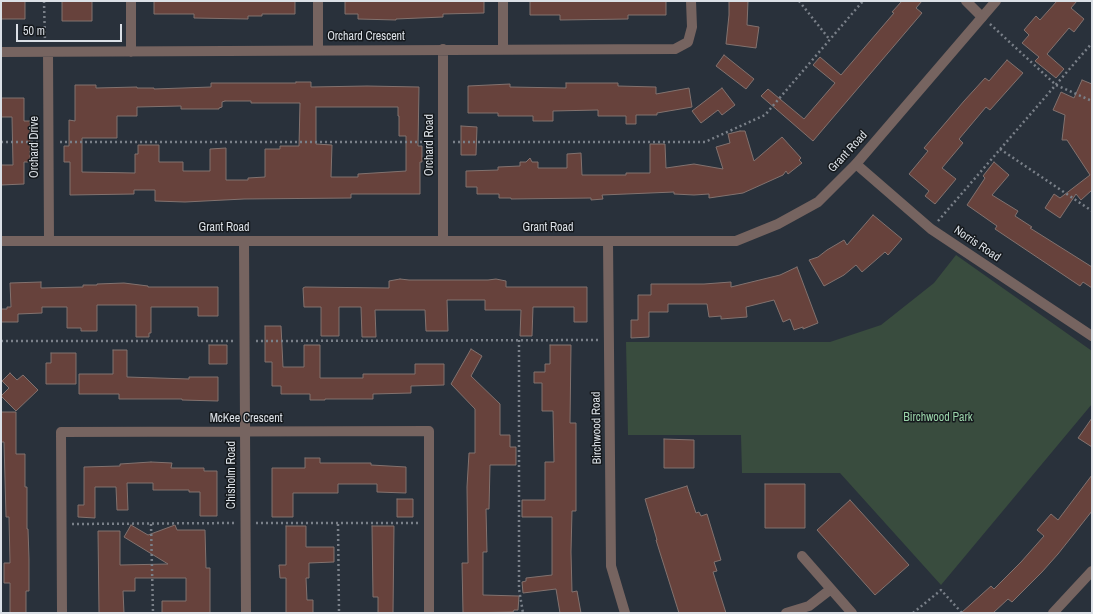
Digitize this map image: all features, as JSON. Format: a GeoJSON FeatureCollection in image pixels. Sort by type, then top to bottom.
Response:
{"type":"FeatureCollection","features":[{"type":"Feature","properties":{"kind":"street"},"geometry":{"type":"LineString","coordinates":[[131,1],[131,52]]}},
{"type":"Feature","properties":{"kind":"street"},"geometry":{"type":"LineString","coordinates":[[318,1],[318,50]]}},
{"type":"Feature","properties":{"kind":"street"},"geometry":{"type":"LineString","coordinates":[[502,50],[503,1]]}},
{"type":"Feature","properties":{"kind":"street","name":"Orchard Crescent"},"geometry":{"type":"LineString","coordinates":[[1,52],[676,49],[688,42],[692,27],[691,1]]}},
{"type":"Feature","properties":{"kind":"street"},"geometry":{"type":"LineString","coordinates":[[966,1],[982,17]]}},
{"type":"Feature","properties":{"kind":"street","name":"Grant Road"},"geometry":{"type":"LineString","coordinates":[[1,241],[736,241],[778,224],[818,202],[856,164],[996,1]]}},
{"type":"Feature","properties":{"kind":"street","name":"Orchard Road"},"geometry":{"type":"LineString","coordinates":[[443,49],[443,241]]}},
{"type":"Feature","properties":{"kind":"street","name":"Orchard Drive"},"geometry":{"type":"LineString","coordinates":[[46,52],[49,241]]}},
{"type":"Feature","properties":{"kind":"street","name":"Norris Road"},"geometry":{"type":"LineString","coordinates":[[856,164],[931,229],[1092,336]]}},
{"type":"Feature","properties":{"kind":"street","name":"Birchwood Road"},"geometry":{"type":"LineString","coordinates":[[608,241],[611,566],[625,613]]}},
{"type":"Feature","properties":{"kind":"street","name":"Chisholm Road"},"geometry":{"type":"LineString","coordinates":[[244,242],[246,613]]}},
{"type":"Feature","properties":{"kind":"street","name":"McKee Crescent"},"geometry":{"type":"LineString","coordinates":[[62,613],[61,432],[429,431],[429,613]]}},
{"type":"Feature","properties":{"kind":"street"},"geometry":{"type":"LineString","coordinates":[[802,556],[852,613]]}},
{"type":"Feature","properties":{"kind":"street"},"geometry":{"type":"LineString","coordinates":[[1052,613],[1092,572]]}},
{"type":"Feature","properties":{"kind":"street"},"geometry":{"type":"LineString","coordinates":[[786,613],[809,606],[831,589]]}},
{"type":"Feature","properties":{"kind":"path"},"geometry":{"type":"LineString","coordinates":[[44,1],[46,52]]}},
{"type":"Feature","properties":{"kind":"path"},"geometry":{"type":"LineString","coordinates":[[799,1],[830,40]]}},
{"type":"Feature","properties":{"kind":"path"},"geometry":{"type":"LineString","coordinates":[[982,17],[1056,85],[1092,101]]}},
{"type":"Feature","properties":{"kind":"path"},"geometry":{"type":"LineString","coordinates":[[931,229],[1092,43]]}},
{"type":"Feature","properties":{"kind":"path"},"geometry":{"type":"LineString","coordinates":[[1000,149],[1092,211]]}},
{"type":"Feature","properties":{"kind":"path"},"geometry":{"type":"LineString","coordinates":[[519,340],[519,589],[523,613]]}},
{"type":"Feature","properties":{"kind":"path"},"geometry":{"type":"LineString","coordinates":[[1,341],[609,340]]}},
{"type":"Feature","properties":{"kind":"path"},"geometry":{"type":"LineString","coordinates":[[338,523],[339,613]]}},
{"type":"Feature","properties":{"kind":"path"},"geometry":{"type":"LineString","coordinates":[[151,524],[153,613]]}},
{"type":"Feature","properties":{"kind":"path"},"geometry":{"type":"LineString","coordinates":[[913,613],[941,590],[962,613]]}},
{"type":"Feature","properties":{"kind":"green space","name":"Birchwood Park"},"geometry":{"type":"Polygon","coordinates":[[[956,255],[1092,351],[1092,404],[941,585],[840,473],[742,473],[741,435],[628,435],[626,342],[830,342],[881,325],[934,283],[956,255]]]}},
{"type":"Feature","properties":{"kind":"building"},"geometry":{"type":"Polygon","coordinates":[[[1,1],[25,1],[25,19],[1,19],[1,1]]]}},
{"type":"Feature","properties":{"kind":"building"},"geometry":{"type":"Polygon","coordinates":[[[62,1],[92,1],[92,21],[62,21],[62,1]]]}},
{"type":"Feature","properties":{"kind":"building"},"geometry":{"type":"Polygon","coordinates":[[[154,1],[295,1],[295,14],[262,14],[262,16],[248,16],[248,19],[194,18],[194,14],[154,14],[154,1]]]}},
{"type":"Feature","properties":{"kind":"building"},"geometry":{"type":"Polygon","coordinates":[[[345,1],[484,1],[484,13],[443,14],[443,17],[396,20],[358,19],[358,14],[345,14],[345,1]]]}},
{"type":"Feature","properties":{"kind":"building"},"geometry":{"type":"Polygon","coordinates":[[[530,1],[666,1],[666,15],[628,15],[628,19],[560,20],[560,15],[530,15],[530,1]]]}},
{"type":"Feature","properties":{"kind":"building"},"geometry":{"type":"Polygon","coordinates":[[[729,1],[748,1],[747,25],[759,27],[756,48],[726,44],[729,1]]]}},
{"type":"Feature","properties":{"kind":"building"},"geometry":{"type":"Polygon","coordinates":[[[902,1],[922,1],[916,8],[922,13],[813,141],[761,96],[768,89],[804,119],[835,83],[813,65],[820,57],[841,75],[894,13],[892,12],[902,1]]]}},
{"type":"Feature","properties":{"kind":"building"},"geometry":{"type":"Polygon","coordinates":[[[1057,1],[1077,1],[1071,8],[1084,19],[1074,32],[1069,28],[1047,54],[1064,69],[1056,78],[1035,61],[1039,57],[1022,43],[1029,35],[1024,30],[1036,16],[1040,20],[1057,1]]]}},
{"type":"Feature","properties":{"kind":"building"},"geometry":{"type":"Polygon","coordinates":[[[724,55],[754,79],[746,89],[716,66],[724,55]]]}},
{"type":"Feature","properties":{"kind":"building"},"geometry":{"type":"Polygon","coordinates":[[[1007,60],[1023,73],[990,110],[986,107],[959,139],[963,143],[942,168],[956,179],[935,204],[925,196],[929,191],[909,174],[928,151],[924,148],[964,101],[985,78],[989,81],[1007,60]]]}},
{"type":"Feature","properties":{"kind":"building"},"geometry":{"type":"Polygon","coordinates":[[[1082,80],[1092,84],[1092,190],[1081,200],[1076,194],[1060,218],[1045,208],[1054,194],[1060,198],[1090,175],[1067,140],[1062,140],[1065,115],[1053,110],[1061,92],[1074,98],[1082,80]]]}},
{"type":"Feature","properties":{"kind":"building"},"geometry":{"type":"Polygon","coordinates":[[[311,82],[311,87],[419,87],[418,146],[422,146],[422,162],[420,162],[420,194],[351,194],[351,198],[244,199],[185,202],[155,201],[155,190],[134,190],[134,194],[70,195],[70,162],[64,162],[64,146],[69,146],[69,120],[75,121],[75,85],[96,85],[96,88],[137,87],[154,89],[211,87],[211,83],[311,82]],[[251,101],[222,102],[222,107],[219,109],[181,109],[181,106],[137,107],[137,116],[117,116],[117,138],[82,138],[82,172],[135,173],[135,154],[138,154],[138,145],[159,145],[159,162],[183,162],[183,171],[210,171],[210,149],[226,148],[226,180],[248,180],[248,178],[265,177],[265,149],[280,149],[280,146],[299,146],[300,103],[251,103],[251,101]],[[316,107],[316,144],[332,145],[331,177],[358,177],[358,174],[406,171],[406,136],[399,136],[398,107],[316,107]]]}},
{"type":"Feature","properties":{"kind":"building"},"geometry":{"type":"Polygon","coordinates":[[[566,83],[618,83],[618,86],[656,87],[656,94],[689,88],[692,107],[657,113],[657,115],[636,115],[636,124],[626,124],[626,116],[598,116],[598,110],[553,111],[553,121],[533,121],[533,116],[498,116],[498,113],[468,113],[468,86],[510,84],[510,87],[566,88],[566,83]]]}},
{"type":"Feature","properties":{"kind":"building"},"geometry":{"type":"Polygon","coordinates":[[[722,88],[735,105],[722,115],[718,110],[701,123],[692,111],[722,88]]]}},
{"type":"Feature","properties":{"kind":"building"},"geometry":{"type":"Polygon","coordinates":[[[1,98],[24,98],[24,121],[30,121],[30,162],[24,162],[24,184],[1,185],[1,165],[13,165],[12,117],[1,117],[1,98]]]}},
{"type":"Feature","properties":{"kind":"building"},"geometry":{"type":"Polygon","coordinates":[[[461,126],[477,127],[476,155],[461,155],[461,126]]]}},
{"type":"Feature","properties":{"kind":"building"},"geometry":{"type":"Polygon","coordinates":[[[745,131],[754,161],[782,137],[801,158],[799,160],[802,163],[788,174],[786,171],[783,175],[743,193],[709,198],[709,194],[674,194],[674,192],[602,195],[603,199],[591,200],[591,198],[511,199],[499,198],[499,194],[477,194],[477,187],[466,187],[466,171],[498,170],[498,167],[520,166],[520,162],[526,162],[530,158],[532,162],[538,162],[538,168],[567,168],[567,154],[581,153],[582,175],[626,175],[626,173],[650,173],[650,144],[665,144],[666,168],[694,164],[723,169],[716,147],[730,143],[728,134],[745,131]]]}},
{"type":"Feature","properties":{"kind":"building"},"geometry":{"type":"Polygon","coordinates":[[[994,162],[1009,175],[992,195],[1018,211],[1015,216],[1032,227],[1030,228],[1092,267],[1092,288],[1083,282],[1080,286],[995,229],[997,226],[967,205],[985,178],[983,176],[994,162]]]}},
{"type":"Feature","properties":{"kind":"building"},"geometry":{"type":"Polygon","coordinates":[[[873,215],[902,239],[888,255],[885,252],[862,272],[856,265],[844,275],[824,286],[809,260],[818,257],[844,240],[847,245],[873,215]]]}},
{"type":"Feature","properties":{"kind":"building"},"geometry":{"type":"Polygon","coordinates":[[[797,267],[818,323],[803,329],[803,327],[794,330],[790,319],[783,322],[774,300],[746,307],[747,317],[721,319],[721,316],[709,317],[707,304],[668,304],[668,312],[649,312],[649,337],[631,338],[631,320],[638,320],[638,295],[651,295],[651,284],[704,284],[731,282],[731,287],[780,275],[797,267]]]}},
{"type":"Feature","properties":{"kind":"building"},"geometry":{"type":"Polygon","coordinates":[[[400,279],[496,279],[506,281],[506,287],[587,287],[587,322],[574,322],[574,307],[533,307],[532,336],[520,336],[521,310],[485,310],[485,300],[447,300],[448,331],[426,331],[425,310],[375,310],[376,337],[362,337],[361,307],[339,307],[339,336],[321,336],[321,307],[304,307],[303,288],[305,287],[389,288],[389,281],[400,279]]]}},
{"type":"Feature","properties":{"kind":"building"},"geometry":{"type":"Polygon","coordinates":[[[41,282],[41,288],[83,287],[83,285],[124,283],[148,287],[218,287],[218,316],[198,316],[198,307],[151,307],[151,333],[149,333],[149,337],[136,337],[136,305],[97,305],[97,331],[81,331],[81,328],[67,328],[67,307],[42,307],[42,313],[18,314],[18,322],[1,322],[1,309],[11,307],[10,283],[41,282]]]}},
{"type":"Feature","properties":{"kind":"building"},"geometry":{"type":"Polygon","coordinates":[[[265,326],[281,326],[283,367],[304,367],[304,345],[320,345],[320,378],[363,378],[363,374],[415,374],[415,364],[444,364],[444,385],[411,386],[411,393],[373,394],[373,399],[310,400],[310,394],[281,394],[281,386],[272,386],[272,362],[265,362],[265,326]]]}},
{"type":"Feature","properties":{"kind":"building"},"geometry":{"type":"Polygon","coordinates":[[[209,345],[227,345],[227,364],[209,364],[209,345]]]}},
{"type":"Feature","properties":{"kind":"building"},"geometry":{"type":"Polygon","coordinates":[[[550,345],[571,345],[570,423],[576,423],[576,511],[572,511],[572,592],[577,591],[581,613],[560,613],[556,589],[523,593],[522,582],[526,581],[526,578],[552,575],[552,517],[522,517],[522,500],[545,500],[545,462],[554,462],[553,411],[542,411],[542,383],[534,383],[534,372],[545,372],[545,364],[550,364],[550,345]]]}},
{"type":"Feature","properties":{"kind":"building"},"geometry":{"type":"Polygon","coordinates":[[[471,349],[482,356],[471,376],[500,404],[500,435],[510,435],[510,447],[516,447],[516,465],[490,465],[489,509],[486,509],[487,552],[483,552],[483,595],[519,596],[518,610],[514,610],[513,612],[463,613],[462,563],[468,563],[467,487],[469,453],[475,453],[475,409],[451,384],[471,349]]]}},
{"type":"Feature","properties":{"kind":"building"},"geometry":{"type":"Polygon","coordinates":[[[113,350],[127,350],[127,377],[189,379],[189,377],[218,377],[218,401],[182,399],[119,399],[119,394],[79,394],[79,374],[113,374],[113,350]]]}},
{"type":"Feature","properties":{"kind":"building"},"geometry":{"type":"Polygon","coordinates":[[[51,353],[76,353],[76,384],[46,384],[46,363],[51,363],[51,353]]]}},
{"type":"Feature","properties":{"kind":"building"},"geometry":{"type":"Polygon","coordinates":[[[10,373],[17,380],[23,375],[38,390],[16,411],[1,396],[9,388],[2,381],[10,373]]]}},
{"type":"Feature","properties":{"kind":"building"},"geometry":{"type":"Polygon","coordinates":[[[1,412],[16,412],[16,454],[25,454],[25,487],[27,487],[29,559],[29,591],[26,591],[26,613],[10,613],[10,583],[4,583],[4,563],[10,563],[9,517],[6,517],[4,442],[1,442],[1,412]]]}},
{"type":"Feature","properties":{"kind":"building"},"geometry":{"type":"Polygon","coordinates":[[[1092,418],[1092,447],[1078,438],[1092,418]]]}},
{"type":"Feature","properties":{"kind":"building"},"geometry":{"type":"Polygon","coordinates":[[[664,439],[694,440],[694,468],[664,468],[664,439]]]}},
{"type":"Feature","properties":{"kind":"building"},"geometry":{"type":"Polygon","coordinates":[[[305,458],[320,458],[320,463],[371,463],[371,465],[406,467],[406,493],[377,492],[377,484],[338,484],[338,493],[293,493],[293,517],[272,517],[272,468],[305,468],[305,458]]]}},
{"type":"Feature","properties":{"kind":"building"},"geometry":{"type":"Polygon","coordinates":[[[151,462],[172,463],[171,468],[204,468],[204,471],[217,471],[217,516],[200,516],[200,492],[189,492],[189,490],[153,490],[153,483],[127,483],[128,510],[117,510],[116,487],[95,487],[95,518],[78,517],[78,505],[84,505],[84,467],[120,466],[120,464],[151,462]]]}},
{"type":"Feature","properties":{"kind":"building"},"geometry":{"type":"Polygon","coordinates":[[[1092,475],[1092,511],[1042,572],[1012,602],[1008,599],[993,613],[961,613],[991,586],[994,589],[1021,562],[1044,536],[1037,530],[1051,514],[1058,520],[1092,475]]]}},
{"type":"Feature","properties":{"kind":"building"},"geometry":{"type":"Polygon","coordinates":[[[765,484],[805,484],[805,528],[765,528],[765,484]]]}},
{"type":"Feature","properties":{"kind":"building"},"geometry":{"type":"Polygon","coordinates":[[[687,486],[696,513],[699,512],[701,516],[707,514],[721,560],[714,562],[717,571],[713,572],[726,613],[679,613],[656,540],[645,499],[687,486]]]}},
{"type":"Feature","properties":{"kind":"building"},"geometry":{"type":"Polygon","coordinates":[[[397,499],[413,499],[413,517],[397,517],[397,499]]]}},
{"type":"Feature","properties":{"kind":"building"},"geometry":{"type":"Polygon","coordinates":[[[850,500],[909,565],[875,595],[817,530],[850,500]]]}},
{"type":"Feature","properties":{"kind":"building"},"geometry":{"type":"Polygon","coordinates":[[[131,525],[148,535],[175,525],[177,530],[205,530],[206,568],[210,568],[210,613],[162,613],[162,601],[186,601],[186,578],[135,578],[135,591],[123,591],[124,613],[99,613],[98,531],[120,531],[120,565],[168,564],[124,537],[131,525]]]}},
{"type":"Feature","properties":{"kind":"building"},"geometry":{"type":"Polygon","coordinates":[[[286,526],[306,526],[306,547],[334,547],[334,562],[309,563],[309,578],[306,578],[307,600],[313,600],[313,613],[286,613],[286,578],[280,578],[279,565],[286,565],[286,526]]]}},
{"type":"Feature","properties":{"kind":"building"},"geometry":{"type":"Polygon","coordinates":[[[372,526],[394,526],[393,613],[378,613],[378,597],[373,597],[372,526]]]}}]}
